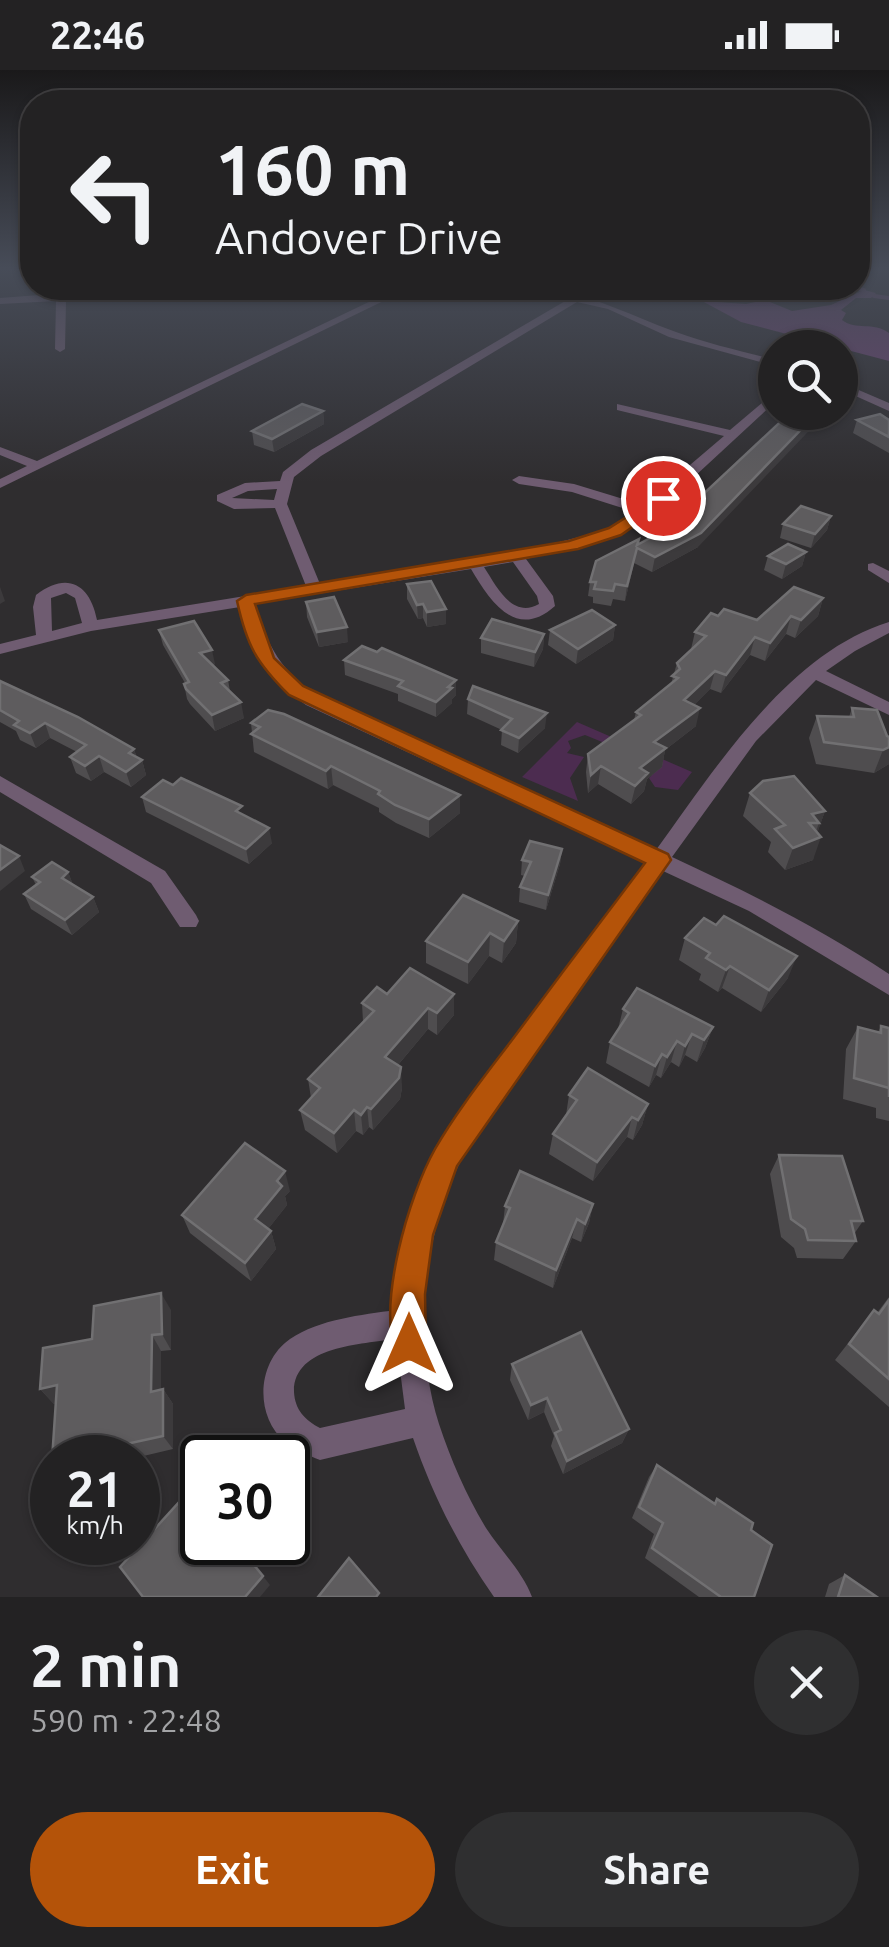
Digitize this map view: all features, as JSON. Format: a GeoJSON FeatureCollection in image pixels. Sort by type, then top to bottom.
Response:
{"type":"FeatureCollection","features":[{"type":"Feature","properties":{"kind":"street"},"geometry":{"type":"LineString","coordinates":[[60,340],[60,349]]}},
{"type":"Feature","properties":{"kind":"street"},"geometry":{"type":"LineString","coordinates":[[0,484],[297,340]]}},
{"type":"Feature","properties":{"kind":"street"},"geometry":{"type":"LineString","coordinates":[[315,590],[280,504],[282,484],[288,475],[316,454],[507,340]]}},
{"type":"Feature","properties":{"kind":"street"},"geometry":{"type":"LineString","coordinates":[[686,340],[758,359]]}},
{"type":"Feature","properties":{"kind":"street"},"geometry":{"type":"LineString","coordinates":[[858,393],[889,407]]}},
{"type":"Feature","properties":{"kind":"street"},"geometry":{"type":"LineString","coordinates":[[621,407],[731,434]]}},
{"type":"Feature","properties":{"kind":"street"},"geometry":{"type":"LineString","coordinates":[[0,649],[90,626],[517,557],[615,532],[647,511],[758,411]]}},
{"type":"Feature","properties":{"kind":"street"},"geometry":{"type":"LineString","coordinates":[[0,451],[38,466]]}},
{"type":"Feature","properties":{"kind":"street"},"geometry":{"type":"LineString","coordinates":[[518,480],[574,488],[647,511]]}},
{"type":"Feature","properties":{"kind":"street"},"geometry":{"type":"LineString","coordinates":[[280,504],[234,505],[222,498],[245,487],[282,484]]}},
{"type":"Feature","properties":{"kind":"street"},"geometry":{"type":"LineString","coordinates":[[476,564],[503,608],[520,615],[536,614],[547,606],[546,596],[517,557]]}},
{"type":"Feature","properties":{"kind":"street"},"geometry":{"type":"LineString","coordinates":[[873,567],[889,578]]}},
{"type":"Feature","properties":{"kind":"street"},"geometry":{"type":"LineString","coordinates":[[44,635],[44,595],[59,588],[76,589],[86,597],[90,626]]}},
{"type":"Feature","properties":{"kind":"street"},"geometry":{"type":"LineString","coordinates":[[246,601],[254,635],[266,661],[296,690],[660,860],[820,940],[889,986]]}},
{"type":"Feature","properties":{"kind":"street"},"geometry":{"type":"LineString","coordinates":[[515,1597],[467,1531],[435,1460],[410,1366],[408,1323],[418,1235],[445,1160],[480,1104],[736,755],[786,696],[889,627]]}},
{"type":"Feature","properties":{"kind":"street"},"geometry":{"type":"LineString","coordinates":[[816,673],[889,708]]}},
{"type":"Feature","properties":{"kind":"street"},"geometry":{"type":"LineString","coordinates":[[0,783],[158,878],[188,921]]}},
{"type":"Feature","properties":{"kind":"street"},"geometry":{"type":"LineString","coordinates":[[408,1323],[317,1338],[304,1344],[285,1368],[277,1395],[290,1426],[304,1439],[320,1444],[423,1420]]}},
{"type":"Feature","properties":{"kind":"shaded area"},"geometry":{"type":"Polygon","coordinates":[[[858,340],[889,340],[889,361],[858,353],[858,340]]]}},
{"type":"Feature","properties":{"kind":"shaded area"},"geometry":{"type":"Polygon","coordinates":[[[577,722],[692,772],[678,790],[655,787],[649,778],[661,766],[585,735],[568,741],[571,748],[567,753],[584,757],[570,778],[578,801],[522,777],[577,722]]]}},
{"type":"Feature","properties":{"kind":"building"},"geometry":{"type":"Polygon","coordinates":[[[302,404],[323,411],[272,439],[252,431],[302,404]]]}},
{"type":"Feature","properties":{"kind":"building"},"geometry":{"type":"Polygon","coordinates":[[[880,414],[889,420],[889,437],[858,421],[880,414]]]}},
{"type":"Feature","properties":{"kind":"building"},"geometry":{"type":"Polygon","coordinates":[[[772,430],[801,430],[701,533],[655,557],[637,548],[627,586],[615,584],[613,591],[594,589],[596,582],[590,582],[596,561],[665,530],[772,430]]]}},
{"type":"Feature","properties":{"kind":"building"},"geometry":{"type":"Polygon","coordinates":[[[801,506],[831,516],[815,534],[783,524],[801,506]]]}},
{"type":"Feature","properties":{"kind":"building"},"geometry":{"type":"Polygon","coordinates":[[[788,544],[806,552],[786,564],[768,556],[788,544]]]}},
{"type":"Feature","properties":{"kind":"building"},"geometry":{"type":"Polygon","coordinates":[[[431,581],[446,609],[427,612],[423,604],[417,605],[407,584],[431,581]]]}},
{"type":"Feature","properties":{"kind":"building"},"geometry":{"type":"Polygon","coordinates":[[[794,587],[823,598],[801,620],[791,616],[770,643],[755,637],[726,675],[715,671],[684,700],[700,708],[654,742],[666,748],[640,768],[648,773],[635,786],[601,766],[591,775],[588,754],[641,715],[636,712],[678,678],[672,676],[680,669],[677,663],[706,636],[695,632],[711,613],[718,616],[724,609],[757,620],[794,587]]]}},
{"type":"Feature","properties":{"kind":"building"},"geometry":{"type":"Polygon","coordinates":[[[334,597],[347,627],[317,632],[306,602],[334,597]]]}},
{"type":"Feature","properties":{"kind":"building"},"geometry":{"type":"Polygon","coordinates":[[[592,610],[615,625],[578,649],[550,630],[592,610]]]}},
{"type":"Feature","properties":{"kind":"building"},"geometry":{"type":"Polygon","coordinates":[[[492,619],[544,634],[535,652],[481,638],[492,619]]]}},
{"type":"Feature","properties":{"kind":"building"},"geometry":{"type":"Polygon","coordinates":[[[194,621],[212,650],[200,653],[228,680],[221,683],[241,702],[212,715],[186,689],[184,684],[189,682],[159,630],[194,621]]]}},
{"type":"Feature","properties":{"kind":"building"},"geometry":{"type":"Polygon","coordinates":[[[362,646],[377,652],[382,648],[456,680],[436,702],[398,686],[403,681],[344,660],[362,646]]]}},
{"type":"Feature","properties":{"kind":"building"},"geometry":{"type":"Polygon","coordinates":[[[0,681],[78,717],[134,749],[129,753],[142,760],[126,772],[99,756],[85,766],[70,757],[86,745],[45,723],[30,733],[14,725],[19,721],[0,710],[0,681]]]}},
{"type":"Feature","properties":{"kind":"building"},"geometry":{"type":"Polygon","coordinates":[[[473,686],[547,713],[519,738],[501,730],[512,719],[468,699],[473,686]]]}},
{"type":"Feature","properties":{"kind":"building"},"geometry":{"type":"Polygon","coordinates":[[[852,708],[877,710],[889,737],[889,747],[883,750],[824,742],[817,716],[854,717],[852,708]]]}},
{"type":"Feature","properties":{"kind":"building"},"geometry":{"type":"Polygon","coordinates":[[[268,710],[460,795],[429,819],[395,805],[378,794],[380,791],[331,766],[326,771],[251,734],[260,727],[251,723],[268,710]]]}},
{"type":"Feature","properties":{"kind":"building"},"geometry":{"type":"Polygon","coordinates":[[[794,776],[825,811],[812,814],[819,823],[809,823],[821,837],[793,848],[775,829],[785,825],[750,793],[763,781],[794,776]]]}},
{"type":"Feature","properties":{"kind":"building"},"geometry":{"type":"Polygon","coordinates":[[[181,778],[242,806],[236,811],[269,828],[246,849],[142,797],[163,780],[173,785],[181,778]]]}},
{"type":"Feature","properties":{"kind":"building"},"geometry":{"type":"Polygon","coordinates":[[[530,841],[562,849],[548,895],[520,887],[531,862],[522,860],[530,841]]]}},
{"type":"Feature","properties":{"kind":"building"},"geometry":{"type":"Polygon","coordinates":[[[0,845],[19,856],[0,870],[0,845]]]}},
{"type":"Feature","properties":{"kind":"building"},"geometry":{"type":"Polygon","coordinates":[[[52,862],[68,872],[62,878],[93,897],[65,920],[24,894],[40,882],[32,877],[52,862]]]}},
{"type":"Feature","properties":{"kind":"building"},"geometry":{"type":"Polygon","coordinates":[[[463,895],[518,921],[504,941],[490,933],[468,962],[426,941],[463,895]]]}},
{"type":"Feature","properties":{"kind":"building"},"geometry":{"type":"Polygon","coordinates":[[[724,916],[797,956],[769,990],[730,966],[726,970],[706,958],[710,953],[685,938],[704,918],[716,925],[724,916]]]}},
{"type":"Feature","properties":{"kind":"building"},"geometry":{"type":"Polygon","coordinates":[[[410,968],[454,994],[437,1013],[428,1008],[385,1057],[401,1067],[399,1078],[371,1109],[367,1107],[361,1115],[354,1110],[334,1133],[300,1110],[320,1088],[308,1079],[374,1011],[362,1003],[377,987],[387,994],[410,968]]]}},
{"type":"Feature","properties":{"kind":"building"},"geometry":{"type":"Polygon","coordinates":[[[637,988],[713,1027],[704,1040],[692,1034],[685,1046],[677,1041],[667,1057],[662,1054],[655,1066],[610,1042],[629,1013],[623,1009],[637,988]]]}},
{"type":"Feature","properties":{"kind":"building"},"geometry":{"type":"Polygon","coordinates":[[[881,1026],[889,1028],[889,1088],[854,1078],[858,1027],[881,1033],[881,1026]]]}},
{"type":"Feature","properties":{"kind":"building"},"geometry":{"type":"Polygon","coordinates":[[[588,1068],[648,1104],[638,1120],[632,1117],[597,1162],[553,1134],[577,1100],[569,1095],[588,1068]]]}},
{"type":"Feature","properties":{"kind":"building"},"geometry":{"type":"Polygon","coordinates":[[[245,1143],[285,1171],[277,1181],[282,1186],[255,1219],[271,1231],[245,1263],[182,1215],[245,1143]]]}},
{"type":"Feature","properties":{"kind":"building"},"geometry":{"type":"Polygon","coordinates":[[[779,1155],[842,1156],[863,1221],[851,1221],[856,1241],[808,1240],[805,1229],[791,1219],[779,1155]]]}},
{"type":"Feature","properties":{"kind":"building"},"geometry":{"type":"Polygon","coordinates":[[[520,1171],[593,1204],[585,1224],[577,1219],[556,1270],[496,1242],[510,1208],[505,1206],[520,1171]]]}},
{"type":"Feature","properties":{"kind":"building"},"geometry":{"type":"Polygon","coordinates":[[[161,1293],[162,1334],[152,1335],[151,1392],[163,1389],[163,1436],[54,1435],[57,1385],[40,1389],[43,1348],[92,1339],[94,1306],[161,1293]]]}},
{"type":"Feature","properties":{"kind":"building"},"geometry":{"type":"Polygon","coordinates":[[[889,1300],[889,1379],[849,1344],[874,1310],[879,1314],[889,1300]]]}},
{"type":"Feature","properties":{"kind":"building"},"geometry":{"type":"Polygon","coordinates":[[[581,1332],[629,1429],[567,1461],[555,1433],[561,1430],[547,1398],[531,1405],[512,1364],[581,1332]]]}},
{"type":"Feature","properties":{"kind":"building"},"geometry":{"type":"Polygon","coordinates":[[[657,1465],[715,1504],[717,1499],[753,1523],[751,1530],[772,1545],[754,1597],[721,1597],[652,1548],[663,1523],[639,1507],[657,1465]]]}},
{"type":"Feature","properties":{"kind":"building"},"geometry":{"type":"Polygon","coordinates":[[[180,1501],[180,1565],[254,1565],[263,1576],[245,1597],[143,1597],[120,1567],[160,1565],[160,1523],[180,1501]]]}},
{"type":"Feature","properties":{"kind":"building"},"geometry":{"type":"Polygon","coordinates":[[[349,1558],[379,1593],[376,1597],[318,1597],[349,1558]]]}},
{"type":"Feature","properties":{"kind":"building"},"geometry":{"type":"Polygon","coordinates":[[[845,1575],[877,1597],[838,1597],[845,1575]]]}},
{"type":"Feature","properties":{"kind":"route"},"geometry":{"type":"LineString","coordinates":[[409,1344],[410,1273],[430,1194],[445,1160],[480,1104],[660,860],[312,701],[266,661],[254,635],[246,601],[572,545],[615,532],[663,498]]}}]}
